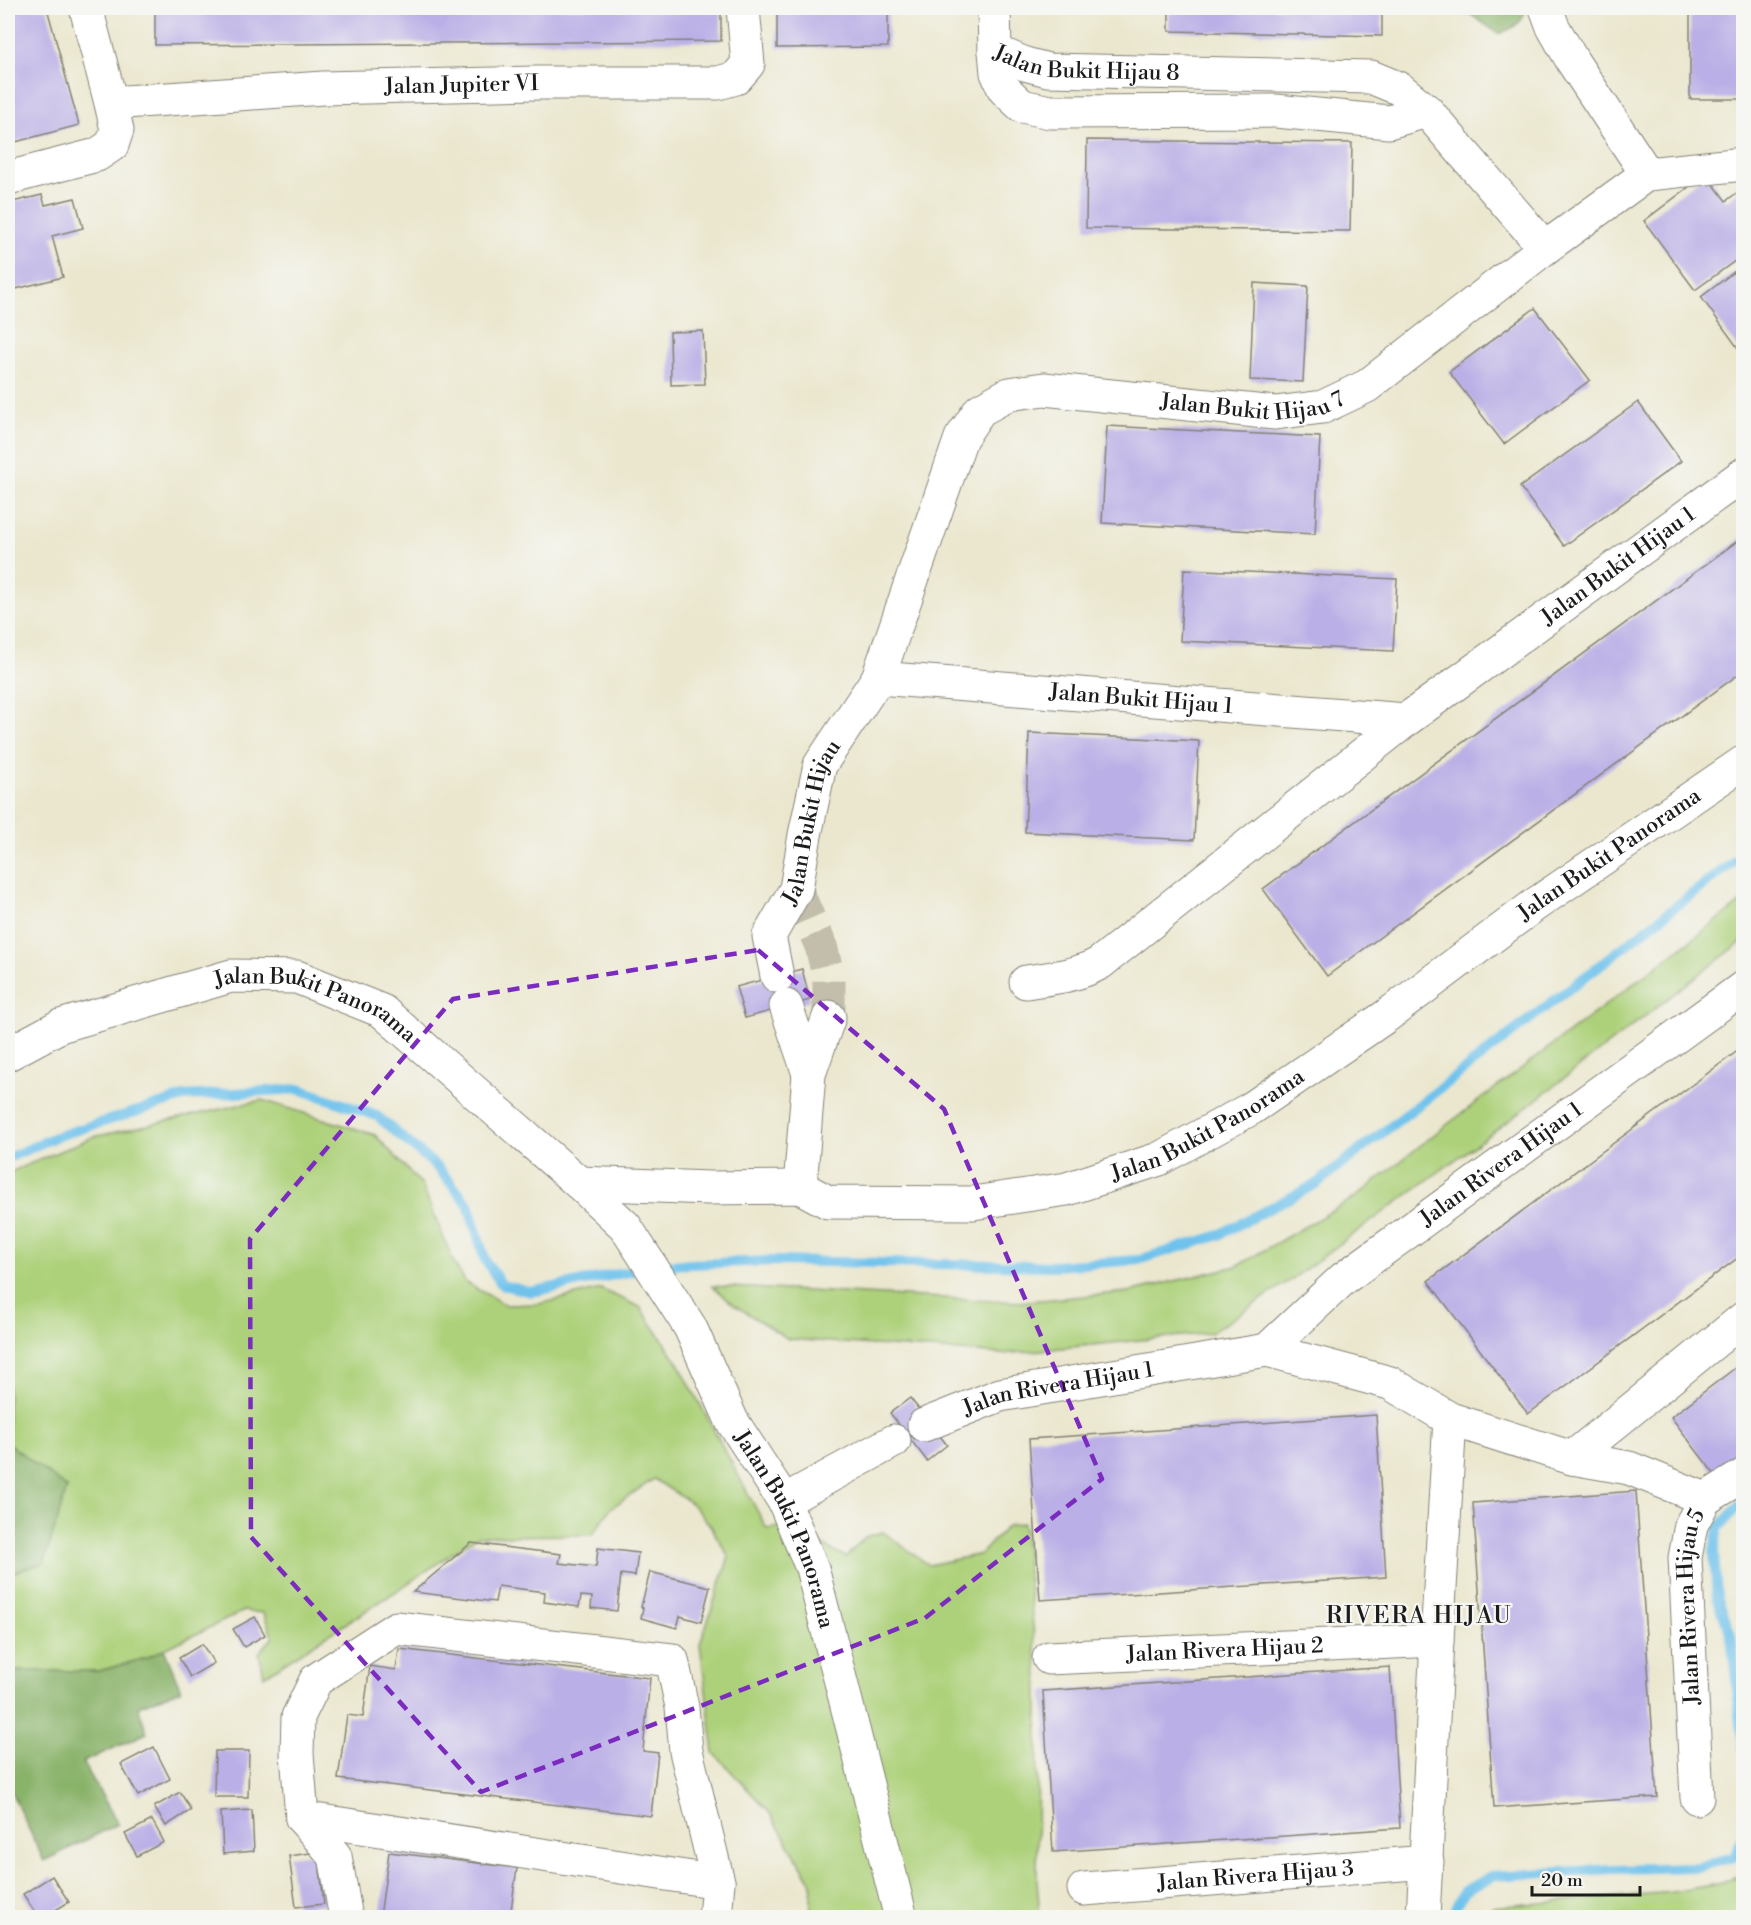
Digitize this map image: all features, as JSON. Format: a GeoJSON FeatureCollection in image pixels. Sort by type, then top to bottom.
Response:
{"type":"FeatureCollection","features":[{"type":"Feature","properties":{"kind":"street"},"geometry":{"type":"LineString","coordinates":[[8,178],[97,155],[112,145],[117,130],[86,8]]}},
{"type":"Feature","properties":{"kind":"street","name":"Jalan Jupiter VI"},"geometry":{"type":"LineString","coordinates":[[111,103],[323,88],[718,82],[736,78],[748,64],[743,8]]}},
{"type":"Feature","properties":{"kind":"street"},"geometry":{"type":"LineString","coordinates":[[994,8],[995,51]]}},
{"type":"Feature","properties":{"kind":"street"},"geometry":{"type":"LineString","coordinates":[[1546,8],[1553,27],[1573,62],[1647,174],[1743,164]]}},
{"type":"Feature","properties":{"kind":"street","name":"Jalan Bukit Hijau 8"},"geometry":{"type":"LineString","coordinates":[[995,51],[998,73],[1004,89],[1022,106],[1050,112],[1276,111],[1389,122],[1427,111]]}},
{"type":"Feature","properties":{"kind":"street","name":"Jalan Bukit Hijau 8"},"geometry":{"type":"LineString","coordinates":[[995,51],[1025,64],[1048,70],[1371,77],[1400,89],[1427,111],[1545,248]]}},
{"type":"Feature","properties":{"kind":"street","name":"Jalan Bukit Hijau 7"},"geometry":{"type":"LineString","coordinates":[[878,678],[961,438],[980,410],[1009,394],[1044,389],[1275,413],[1323,407],[1367,386],[1545,248],[1647,174]]}},
{"type":"Feature","properties":{"kind":"street","name":"Jalan Bukit Hijau 1"},"geometry":{"type":"LineString","coordinates":[[1026,982],[1087,970],[1100,963],[1406,720],[1743,474]]}},
{"type":"Feature","properties":{"kind":"street","name":"Jalan Bukit Hijau 1"},"geometry":{"type":"LineString","coordinates":[[878,678],[1406,720]]}},
{"type":"Feature","properties":{"kind":"street","name":"Jalan Bukit Hijau"},"geometry":{"type":"LineString","coordinates":[[777,976],[769,936],[796,889],[820,765],[878,678]]}},
{"type":"Feature","properties":{"kind":"street","name":"Jalan Bukit Panorama"},"geometry":{"type":"LineString","coordinates":[[579,1183],[709,1188],[800,1187],[828,1202],[974,1203],[1067,1189],[1160,1159],[1261,1102],[1385,1017],[1536,904],[1743,762]]}},
{"type":"Feature","properties":{"kind":"street","name":"Jalan Bukit Panorama"},"geometry":{"type":"LineString","coordinates":[[8,1054],[60,1026],[231,975],[297,977],[381,1011],[579,1183],[625,1226],[690,1327],[732,1421],[784,1501],[812,1568],[901,1917]]}},
{"type":"Feature","properties":{"kind":"street","name":"Jalan Rivera Hijau 1"},"geometry":{"type":"LineString","coordinates":[[1267,1350],[1343,1279],[1743,987]]}},
{"type":"Feature","properties":{"kind":"street"},"geometry":{"type":"LineString","coordinates":[[786,1006],[809,1074]]}},
{"type":"Feature","properties":{"kind":"street"},"geometry":{"type":"LineString","coordinates":[[800,1187],[809,1074],[829,1017]]}},
{"type":"Feature","properties":{"kind":"street"},"geometry":{"type":"LineString","coordinates":[[1572,1458],[1743,1318]]}},
{"type":"Feature","properties":{"kind":"street","name":"Jalan Rivera Hijau 1"},"geometry":{"type":"LineString","coordinates":[[924,1425],[1000,1395],[1267,1350],[1390,1383],[1450,1419],[1572,1458],[1629,1468],[1705,1499]]}},
{"type":"Feature","properties":{"kind":"street"},"geometry":{"type":"LineString","coordinates":[[1423,1917],[1450,1419]]}},
{"type":"Feature","properties":{"kind":"street"},"geometry":{"type":"LineString","coordinates":[[784,1501],[894,1442]]}},
{"type":"Feature","properties":{"kind":"street","name":"Jalan Rivera Hijau 5"},"geometry":{"type":"LineString","coordinates":[[1697,1798],[1685,1558],[1691,1525],[1705,1499],[1743,1475]]}},
{"type":"Feature","properties":{"kind":"street"},"geometry":{"type":"LineString","coordinates":[[346,1917],[335,1856],[302,1818],[297,1753],[298,1717],[316,1680],[396,1628],[672,1660],[682,1707],[686,1750],[718,1882],[715,1917]]}},
{"type":"Feature","properties":{"kind":"street","name":"Jalan Rivera Hijau 2"},"geometry":{"type":"LineString","coordinates":[[1049,1658],[1437,1640]]}},
{"type":"Feature","properties":{"kind":"street"},"geometry":{"type":"LineString","coordinates":[[302,1818],[718,1882]]}},
{"type":"Feature","properties":{"kind":"street","name":"Jalan Rivera Hijau 3"},"geometry":{"type":"LineString","coordinates":[[1084,1889],[1427,1862]]}},
{"type":"Feature","properties":{"kind":"highlighted area"},"geometry":{"type":"Polygon","coordinates":[[[758,950],[944,1109],[1102,1479],[925,1618],[481,1792],[251,1537],[250,1239],[453,999],[758,950]]]}},
{"type":"Feature","properties":{"kind":"green space"},"geometry":{"type":"Polygon","coordinates":[[[1461,8],[1525,8],[1520,22],[1499,34],[1461,8]]]}},
{"type":"Feature","properties":{"kind":"green space"},"geometry":{"type":"Polygon","coordinates":[[[1743,901],[1743,941],[1511,1119],[1295,1277],[1211,1333],[1002,1354],[788,1339],[734,1305],[712,1286],[1019,1302],[1129,1292],[1237,1266],[1356,1197],[1436,1133],[1743,901]]]}},
{"type":"Feature","properties":{"kind":"green space"},"geometry":{"type":"Polygon","coordinates":[[[262,1100],[375,1135],[422,1185],[454,1263],[466,1283],[506,1305],[539,1304],[601,1289],[640,1307],[677,1361],[767,1529],[786,1526],[846,1557],[865,1537],[883,1532],[929,1565],[981,1554],[1007,1526],[1023,1523],[1038,1678],[1037,1881],[1040,1917],[810,1917],[812,1883],[769,1812],[714,1753],[700,1644],[729,1557],[710,1525],[691,1503],[654,1479],[611,1508],[592,1535],[478,1536],[264,1676],[259,1653],[273,1637],[263,1613],[244,1611],[146,1658],[99,1671],[8,1671],[8,1574],[44,1563],[66,1488],[8,1443],[8,1173],[93,1137],[262,1100]]]}},
{"type":"Feature","properties":{"kind":"green space"},"geometry":{"type":"Polygon","coordinates":[[[8,1443],[67,1488],[44,1563],[8,1574],[8,1443]]]}},
{"type":"Feature","properties":{"kind":"green space"},"geometry":{"type":"Polygon","coordinates":[[[164,1649],[181,1690],[138,1706],[147,1733],[83,1762],[118,1824],[44,1861],[8,1785],[8,1671],[99,1671],[146,1658],[164,1649]]]}},
{"type":"Feature","properties":{"kind":"green space"},"geometry":{"type":"Polygon","coordinates":[[[1743,1873],[1743,1917],[1489,1917],[1492,1907],[1673,1892],[1717,1884],[1743,1873]]]}},
{"type":"Feature","properties":{"kind":"building"},"geometry":{"type":"Polygon","coordinates":[[[47,8],[79,125],[8,144],[8,9],[47,8]]]}},
{"type":"Feature","properties":{"kind":"building"},"geometry":{"type":"Polygon","coordinates":[[[155,8],[721,8],[721,41],[155,45],[155,8]]]}},
{"type":"Feature","properties":{"kind":"building"},"geometry":{"type":"Polygon","coordinates":[[[777,8],[888,8],[888,47],[777,48],[777,8]]]}},
{"type":"Feature","properties":{"kind":"building"},"geometry":{"type":"Polygon","coordinates":[[[1169,8],[1382,8],[1382,36],[1169,31],[1169,8]]]}},
{"type":"Feature","properties":{"kind":"building"},"geometry":{"type":"Polygon","coordinates":[[[1690,8],[1743,8],[1743,99],[1690,99],[1690,8]]]}},
{"type":"Feature","properties":{"kind":"building"},"geometry":{"type":"Polygon","coordinates":[[[1087,140],[1352,143],[1350,231],[1086,228],[1087,140]]]}},
{"type":"Feature","properties":{"kind":"building"},"geometry":{"type":"Polygon","coordinates":[[[1706,174],[1726,201],[1739,191],[1743,197],[1743,255],[1695,290],[1644,221],[1706,174]]]}},
{"type":"Feature","properties":{"kind":"building"},"geometry":{"type":"Polygon","coordinates":[[[42,195],[45,205],[75,198],[83,228],[52,236],[63,277],[8,291],[8,203],[42,195]]]}},
{"type":"Feature","properties":{"kind":"building"},"geometry":{"type":"Polygon","coordinates":[[[1743,265],[1743,355],[1701,297],[1743,265]]]}},
{"type":"Feature","properties":{"kind":"building"},"geometry":{"type":"Polygon","coordinates":[[[1254,283],[1308,286],[1303,382],[1250,380],[1254,283]]]}},
{"type":"Feature","properties":{"kind":"building"},"geometry":{"type":"Polygon","coordinates":[[[1535,308],[1590,380],[1504,444],[1449,372],[1535,308]]]}},
{"type":"Feature","properties":{"kind":"building"},"geometry":{"type":"Polygon","coordinates":[[[703,331],[705,384],[671,385],[670,332],[703,331]]]}},
{"type":"Feature","properties":{"kind":"building"},"geometry":{"type":"Polygon","coordinates":[[[1638,402],[1681,461],[1564,546],[1520,487],[1638,402]]]}},
{"type":"Feature","properties":{"kind":"building"},"geometry":{"type":"Polygon","coordinates":[[[1107,426],[1320,437],[1315,534],[1102,523],[1107,426]]]}},
{"type":"Feature","properties":{"kind":"building"},"geometry":{"type":"Polygon","coordinates":[[[1743,537],[1743,671],[1327,976],[1263,889],[1743,537]]]}},
{"type":"Feature","properties":{"kind":"building"},"geometry":{"type":"Polygon","coordinates":[[[1184,569],[1397,579],[1393,651],[1180,641],[1184,569]]]}},
{"type":"Feature","properties":{"kind":"building"},"geometry":{"type":"Polygon","coordinates":[[[1029,733],[1199,741],[1194,840],[1025,832],[1029,733]]]}},
{"type":"Feature","properties":{"kind":"building"},"geometry":{"type":"Polygon","coordinates":[[[802,969],[810,1000],[745,1018],[736,987],[802,969]]]}},
{"type":"Feature","properties":{"kind":"building"},"geometry":{"type":"Polygon","coordinates":[[[1743,1047],[1743,1254],[1528,1414],[1428,1281],[1743,1047]]]}},
{"type":"Feature","properties":{"kind":"building"},"geometry":{"type":"Polygon","coordinates":[[[1743,1362],[1743,1466],[1721,1483],[1671,1417],[1743,1362]]]}},
{"type":"Feature","properties":{"kind":"building"},"geometry":{"type":"Polygon","coordinates":[[[910,1398],[947,1445],[927,1461],[890,1413],[910,1398]]]}},
{"type":"Feature","properties":{"kind":"building"},"geometry":{"type":"Polygon","coordinates":[[[1376,1415],[1386,1577],[1040,1600],[1029,1439],[1376,1415]]]}},
{"type":"Feature","properties":{"kind":"building"},"geometry":{"type":"Polygon","coordinates":[[[1636,1491],[1657,1797],[1494,1808],[1473,1503],[1636,1491]]]}},
{"type":"Feature","properties":{"kind":"building"},"geometry":{"type":"Polygon","coordinates":[[[471,1543],[561,1554],[559,1563],[596,1567],[598,1548],[638,1553],[635,1576],[621,1574],[617,1611],[591,1608],[592,1597],[581,1596],[579,1607],[544,1602],[545,1592],[498,1586],[495,1602],[413,1592],[471,1543]]]}},
{"type":"Feature","properties":{"kind":"building"},"geometry":{"type":"Polygon","coordinates":[[[650,1572],[710,1587],[701,1622],[680,1616],[677,1628],[641,1618],[643,1608],[641,1607],[650,1572]]]}},
{"type":"Feature","properties":{"kind":"building"},"geometry":{"type":"Polygon","coordinates":[[[255,1617],[265,1635],[244,1647],[233,1629],[255,1617]]]}},
{"type":"Feature","properties":{"kind":"building"},"geometry":{"type":"Polygon","coordinates":[[[202,1644],[214,1663],[190,1677],[179,1658],[202,1644]]]}},
{"type":"Feature","properties":{"kind":"building"},"geometry":{"type":"Polygon","coordinates":[[[399,1649],[650,1678],[643,1751],[658,1753],[651,1816],[338,1779],[347,1715],[363,1717],[370,1666],[396,1670],[399,1649]]]}},
{"type":"Feature","properties":{"kind":"building"},"geometry":{"type":"Polygon","coordinates":[[[1390,1667],[1400,1828],[1053,1852],[1043,1691],[1390,1667]]]}},
{"type":"Feature","properties":{"kind":"building"},"geometry":{"type":"Polygon","coordinates":[[[154,1747],[170,1779],[138,1796],[121,1764],[154,1747]]]}},
{"type":"Feature","properties":{"kind":"building"},"geometry":{"type":"Polygon","coordinates":[[[215,1751],[249,1751],[248,1797],[214,1797],[215,1751]]]}},
{"type":"Feature","properties":{"kind":"building"},"geometry":{"type":"Polygon","coordinates":[[[180,1792],[191,1810],[166,1826],[154,1807],[180,1792]]]}},
{"type":"Feature","properties":{"kind":"building"},"geometry":{"type":"Polygon","coordinates":[[[252,1810],[254,1851],[223,1854],[221,1812],[252,1810]]]}},
{"type":"Feature","properties":{"kind":"building"},"geometry":{"type":"Polygon","coordinates":[[[152,1820],[164,1842],[137,1856],[125,1834],[152,1820]]]}},
{"type":"Feature","properties":{"kind":"building"},"geometry":{"type":"Polygon","coordinates":[[[318,1852],[324,1904],[296,1907],[289,1856],[318,1852]]]}},
{"type":"Feature","properties":{"kind":"building"},"geometry":{"type":"Polygon","coordinates":[[[389,1852],[517,1868],[510,1917],[380,1917],[389,1852]]]}},
{"type":"Feature","properties":{"kind":"building"},"geometry":{"type":"Polygon","coordinates":[[[52,1876],[69,1902],[44,1917],[38,1917],[23,1894],[52,1876]]]}},
{"type":"Feature","properties":{"kind":"building"},"geometry":{"type":"Polygon","coordinates":[[[1359,1914],[1360,1917],[1331,1917],[1331,1916],[1359,1914]]]}},
{"type":"Feature","properties":{"kind":"waterway"},"geometry":{"type":"LineString","coordinates":[[8,1158],[55,1137],[186,1096],[299,1089],[377,1116],[437,1167],[468,1204],[485,1260],[502,1285],[531,1292],[662,1265],[774,1261],[1055,1266],[1138,1260],[1217,1236],[1316,1184],[1744,854]]}},
{"type":"Feature","properties":{"kind":"waterway"},"geometry":{"type":"LineString","coordinates":[[1744,1501],[1718,1528],[1714,1552],[1717,1597],[1731,1635],[1744,1750]]}},
{"type":"Feature","properties":{"kind":"waterway"},"geometry":{"type":"LineString","coordinates":[[1450,1918],[1464,1891],[1493,1876],[1698,1867],[1734,1857],[1744,1834]]}},
{"type":"Feature","properties":{"kind":"tunnel"},"geometry":{"type":"LineString","coordinates":[[796,889],[821,946],[829,978],[829,1017]]}},
{"type":"Feature","properties":{"kind":"district","name":"RIVERA HIJAU"},"geometry":{"type":"Point","coordinates":[1419,1616]}}]}
